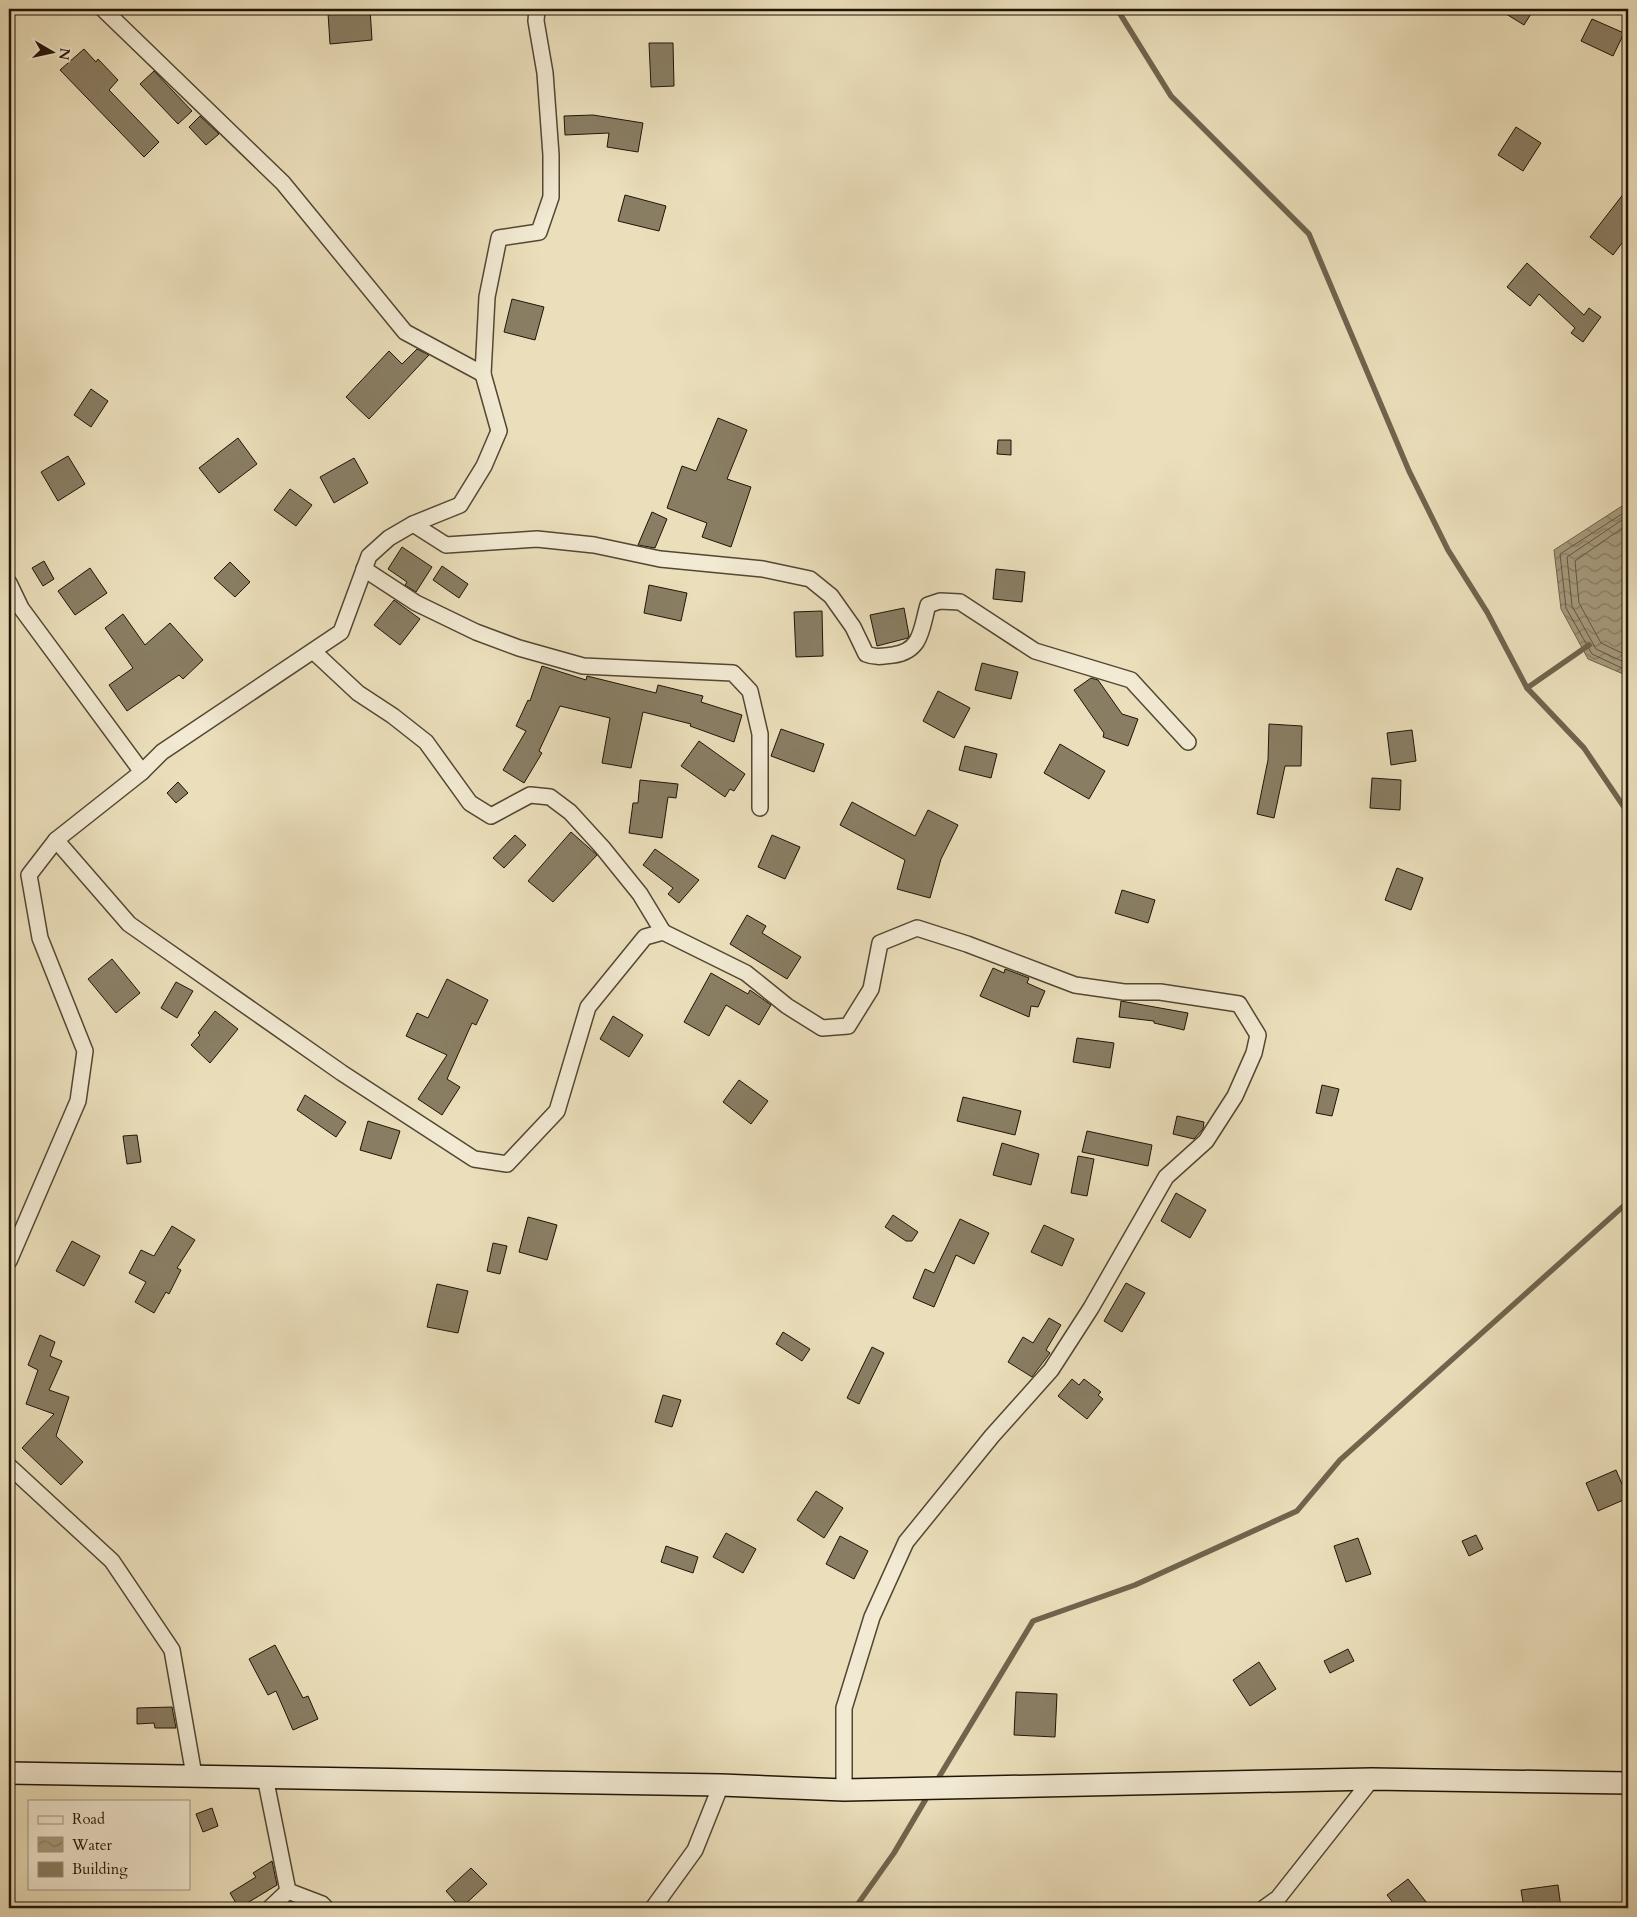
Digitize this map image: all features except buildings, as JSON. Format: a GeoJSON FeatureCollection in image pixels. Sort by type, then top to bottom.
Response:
{"type":"FeatureCollection","features":[{"type":"Feature","properties":{"kind":"main road"},"geometry":{"type":"LineString","coordinates":[[9,1773],[194,1774],[265,1777],[721,1785],[844,1790],[1372,1779],[1628,1783]]}},
{"type":"Feature","properties":{"kind":"street"},"geometry":{"type":"LineString","coordinates":[[103,9],[283,183],[404,332],[483,374]]}},
{"type":"Feature","properties":{"kind":"street"},"geometry":{"type":"LineString","coordinates":[[9,1261],[78,1101],[85,1051],[40,938],[29,875],[56,840],[142,772],[162,752],[341,632],[369,556],[388,538],[413,524],[460,504],[484,466],[499,431],[483,374],[487,297],[500,238],[539,232],[551,197],[551,155],[545,73],[536,21],[536,9]]}},
{"type":"Feature","properties":{"kind":"street"},"geometry":{"type":"LineString","coordinates":[[413,524],[446,546],[536,539],[594,545],[660,559],[763,569],[810,579],[831,596],[853,627],[866,654],[876,657],[906,653],[916,645],[928,605],[940,601],[960,602],[1035,651],[1130,680],[1188,742]]}},
{"type":"Feature","properties":{"kind":"street"},"geometry":{"type":"LineString","coordinates":[[364,570],[416,603],[476,632],[519,648],[574,663],[625,669],[670,668],[734,673],[750,691],[760,734],[760,808]]}},
{"type":"Feature","properties":{"kind":"street"},"geometry":{"type":"LineString","coordinates":[[9,583],[21,608],[142,772]]}},
{"type":"Feature","properties":{"kind":"street"},"geometry":{"type":"LineString","coordinates":[[313,651],[358,693],[394,716],[426,742],[470,803],[492,816],[530,795],[550,797],[570,812],[640,894],[663,932],[746,973],[787,1006],[822,1028],[848,1026],[871,988],[880,942],[917,928],[967,944],[1075,985],[1124,992],[1160,992],[1239,1004],[1258,1035],[1254,1052],[1235,1096],[1206,1141],[1166,1177],[1091,1308],[1051,1370],[992,1436],[906,1542],[872,1617],[844,1708],[844,1790]]}},
{"type":"Feature","properties":{"kind":"street"},"geometry":{"type":"LineString","coordinates":[[56,840],[129,924],[342,1073],[474,1159],[506,1164],[557,1111],[588,1007],[645,937],[663,932]]}},
{"type":"Feature","properties":{"kind":"street"},"geometry":{"type":"LineString","coordinates":[[9,1466],[112,1561],[172,1650],[194,1774]]}},
{"type":"Feature","properties":{"kind":"street"},"geometry":{"type":"LineString","coordinates":[[265,1777],[288,1891]]}},
{"type":"Feature","properties":{"kind":"street"},"geometry":{"type":"LineString","coordinates":[[1264,1908],[1278,1898],[1372,1779]]}},
{"type":"Feature","properties":{"kind":"street"},"geometry":{"type":"LineString","coordinates":[[653,1908],[695,1850],[721,1785]]}},
{"type":"Feature","properties":{"kind":"street"},"geometry":{"type":"LineString","coordinates":[[270,1908],[288,1891]]}},
{"type":"Feature","properties":{"kind":"street"},"geometry":{"type":"LineString","coordinates":[[288,1891],[322,1904],[326,1908]]}},
{"type":"Feature","properties":{"kind":"water"},"geometry":{"type":"Polygon","coordinates":[[[1628,505],[1628,676],[1588,659],[1561,609],[1554,550],[1622,506],[1628,505]]]}},
{"type":"Feature","properties":{"kind":"waterway"},"geometry":{"type":"LineString","coordinates":[[1117,9],[1171,96],[1309,234],[1409,471],[1448,550],[1487,612],[1527,688],[1584,748],[1628,813]]}},
{"type":"Feature","properties":{"kind":"waterway"},"geometry":{"type":"LineString","coordinates":[[1527,688],[1589,645]]}},
{"type":"Feature","properties":{"kind":"waterway"},"geometry":{"type":"LineString","coordinates":[[936,1782],[1033,1621],[1135,1585],[1297,1511],[1340,1460],[1628,1202]]}},
{"type":"Feature","properties":{"kind":"waterway"},"geometry":{"type":"LineString","coordinates":[[855,1908],[894,1853],[930,1792]]}}]}
